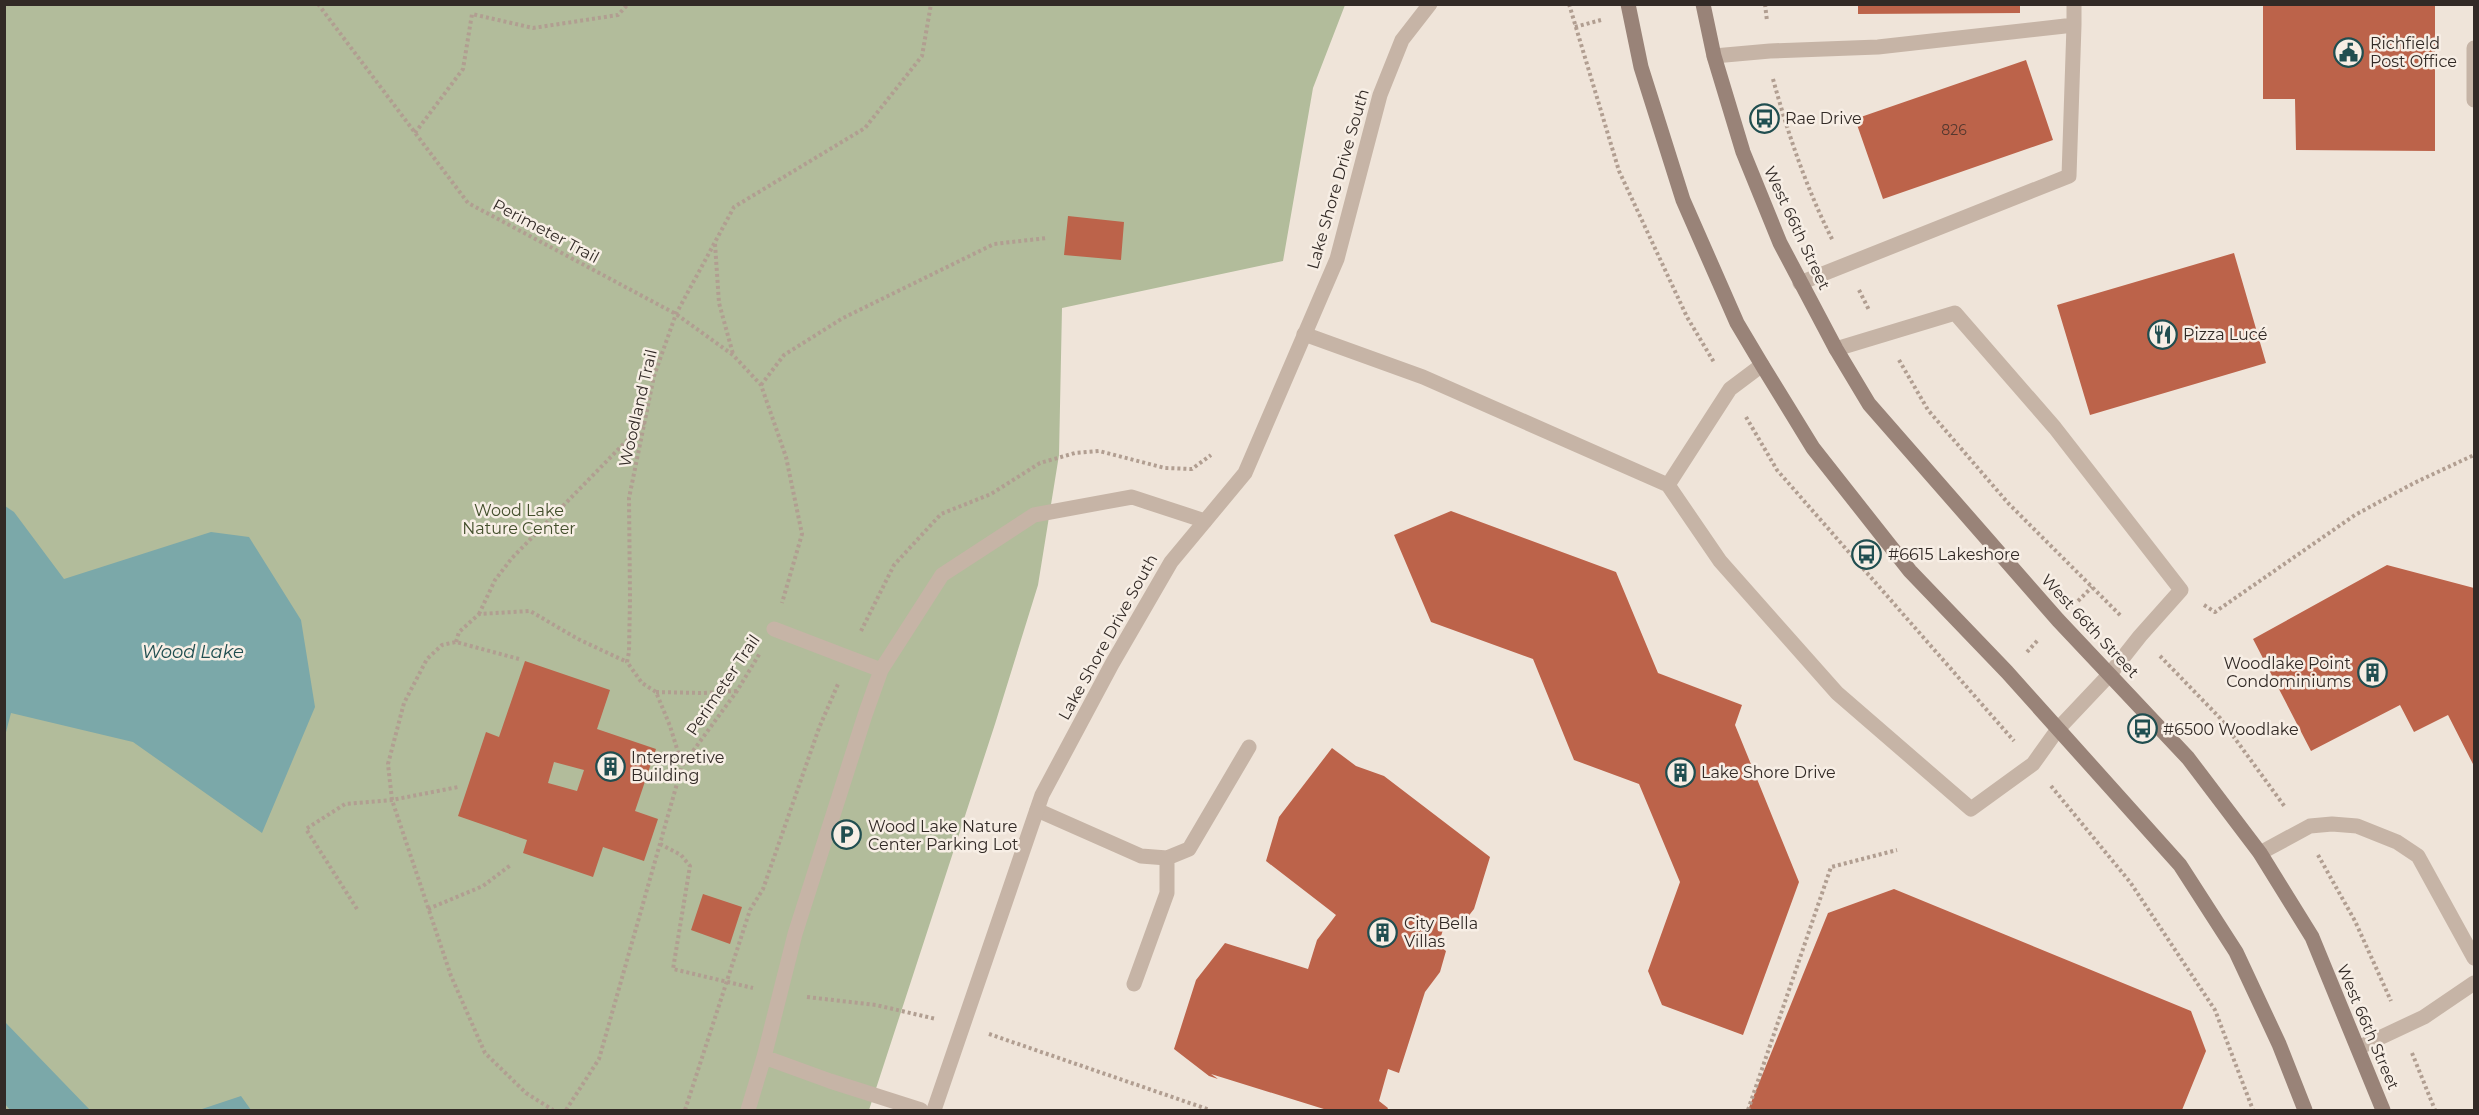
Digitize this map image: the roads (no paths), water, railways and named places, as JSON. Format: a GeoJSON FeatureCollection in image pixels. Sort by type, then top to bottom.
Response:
{"type":"FeatureCollection","features":[{"type":"Feature","properties":{"kind":"main road"},"geometry":{"type":"LineString","coordinates":[[1628,4],[1641,67],[1683,200],[1737,323],[1762,365],[1814,448],[1910,571],[2007,672],[2186,875],[2236,952],[2279,1044],[2305,1110]]}},
{"type":"Feature","properties":{"kind":"main road","name":"West 66th Street"},"geometry":{"type":"LineString","coordinates":[[1703,4],[1714,56],[1743,152],[1780,243],[1836,349],[1869,404],[2058,620],[2188,758],[2260,853],[2312,938],[2384,1110]]}},
{"type":"Feature","properties":{"kind":"street","name":"Lake Shore Drive South"},"geometry":{"type":"LineString","coordinates":[[934,1110],[1042,795],[1112,664],[1171,562],[1245,473],[1337,259],[1380,95],[1402,40],[1430,4]]}},
{"type":"Feature","properties":{"kind":"street"},"geometry":{"type":"LineString","coordinates":[[1800,283],[2069,176],[2074,4]]}},
{"type":"Feature","properties":{"kind":"street"},"geometry":{"type":"LineString","coordinates":[[1714,56],[1770,51],[1878,47],[2074,25]]}},
{"type":"Feature","properties":{"kind":"street"},"geometry":{"type":"LineString","coordinates":[[2475,48],[2475,100]]}},
{"type":"Feature","properties":{"kind":"street"},"geometry":{"type":"LineString","coordinates":[[1304,334],[1423,377],[1668,485],[1720,561],[1838,693],[1971,809],[2033,764],[2058,729],[2110,674],[2139,636],[2181,590],[2055,428],[1955,313],[1836,349]]}},
{"type":"Feature","properties":{"kind":"street"},"geometry":{"type":"LineString","coordinates":[[1668,485],[1730,389],[1762,365]]}},
{"type":"Feature","properties":{"kind":"street"},"geometry":{"type":"LineString","coordinates":[[748,1110],[795,934],[881,670],[942,575],[1034,515],[1132,497],[1205,521]]}},
{"type":"Feature","properties":{"kind":"street"},"geometry":{"type":"LineString","coordinates":[[774,629],[881,670]]}},
{"type":"Feature","properties":{"kind":"street"},"geometry":{"type":"LineString","coordinates":[[1037,810],[1141,856],[1167,858],[1189,849],[1249,747]]}},
{"type":"Feature","properties":{"kind":"street"},"geometry":{"type":"LineString","coordinates":[[2260,853],[2310,826],[2332,824],[2357,826],[2397,842],[2418,856],[2475,958]]}},
{"type":"Feature","properties":{"kind":"street"},"geometry":{"type":"LineString","coordinates":[[1134,984],[1167,893],[1167,858]]}},
{"type":"Feature","properties":{"kind":"street"},"geometry":{"type":"LineString","coordinates":[[2358,1048],[2424,1017],[2475,983]]}},
{"type":"Feature","properties":{"kind":"street"},"geometry":{"type":"LineString","coordinates":[[764,1057],[921,1110]]}},
{"type":"Feature","properties":{"kind":"water","name":"Wood Lake"},"geometry":{"type":"Polygon","coordinates":[[[5,506],[14,512],[64,579],[211,532],[249,537],[301,620],[315,707],[262,833],[133,742],[11,713],[5,736],[5,506]]]}},
{"type":"Feature","properties":{"kind":"water"},"geometry":{"type":"Polygon","coordinates":[[[4,1022],[90,1110],[10,1110],[5,1104],[4,1022]]]}},
{"type":"Feature","properties":{"kind":"water"},"geometry":{"type":"Polygon","coordinates":[[[241,1096],[251,1110],[199,1110],[241,1096]]]}},
{"type":"Feature","properties":{"kind":"place","name":"Richfield Post Office"},"geometry":{"type":"Point","coordinates":[2349,52]}},
{"type":"Feature","properties":{"kind":"place","name":"Rae Drive"},"geometry":{"type":"Point","coordinates":[1764,118]}},
{"type":"Feature","properties":{"kind":"place","name":"Pizza Lucé"},"geometry":{"type":"Point","coordinates":[2162,334]}},
{"type":"Feature","properties":{"kind":"place","name":"#6615 Lakeshore"},"geometry":{"type":"Point","coordinates":[1867,554]}},
{"type":"Feature","properties":{"kind":"place","name":"Woodlake Point Condominiums"},"geometry":{"type":"Point","coordinates":[2372,672]}},
{"type":"Feature","properties":{"kind":"place","name":"#6500 Woodlake"},"geometry":{"type":"Point","coordinates":[2142,729]}},
{"type":"Feature","properties":{"kind":"place","name":"Interpretive Building"},"geometry":{"type":"Point","coordinates":[610,766]}},
{"type":"Feature","properties":{"kind":"place","name":"Lake Shore Drive"},"geometry":{"type":"Point","coordinates":[1680,772]}},
{"type":"Feature","properties":{"kind":"place","name":"Wood Lake Nature Center Parking Lot"},"geometry":{"type":"Point","coordinates":[847,835]}},
{"type":"Feature","properties":{"kind":"place","name":"City Bella Villas"},"geometry":{"type":"Point","coordinates":[1383,932]}},
{"type":"Feature","properties":{"kind":"park label","name":"Wood Lake Nature Center"},"geometry":{"type":"Point","coordinates":[519,519]}}]}
